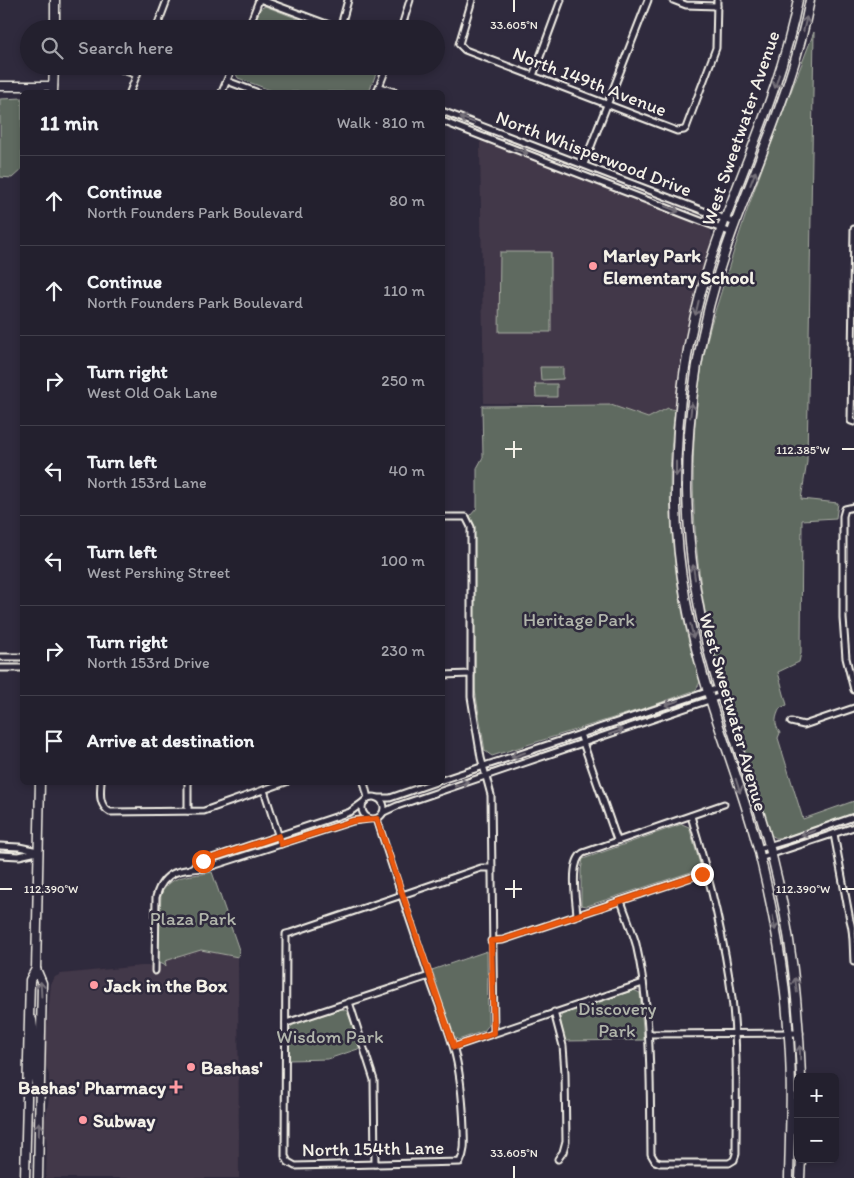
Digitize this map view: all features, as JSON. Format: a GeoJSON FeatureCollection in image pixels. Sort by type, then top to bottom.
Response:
{"type":"FeatureCollection","features":[{"type":"Feature","properties":{"kind":"street"},"geometry":{"type":"LineString","coordinates":[[55,0],[55,20]]}},
{"type":"Feature","properties":{"kind":"street"},"geometry":{"type":"LineString","coordinates":[[159,20],[167,0]]}},
{"type":"Feature","properties":{"kind":"street"},"geometry":{"type":"LineString","coordinates":[[252,20],[261,0],[315,20]]}},
{"type":"Feature","properties":{"kind":"street"},"geometry":{"type":"LineString","coordinates":[[342,20],[348,0]]}},
{"type":"Feature","properties":{"kind":"street"},"geometry":{"type":"LineString","coordinates":[[404,20],[410,0]]}},
{"type":"Feature","properties":{"kind":"street","name":"North 149th Avenue"},"geometry":{"type":"LineString","coordinates":[[472,0],[459,44],[465,50],[677,131],[684,130],[716,48],[717,6]]}},
{"type":"Feature","properties":{"kind":"street"},"geometry":{"type":"LineString","coordinates":[[533,76],[561,0]]}},
{"type":"Feature","properties":{"kind":"street"},"geometry":{"type":"LineString","coordinates":[[584,164],[648,0]]}},
{"type":"Feature","properties":{"kind":"street"},"geometry":{"type":"LineString","coordinates":[[673,0],[686,5],[717,6],[717,0]]}},
{"type":"Feature","properties":{"kind":"street","name":"West Sweetwater Avenue"},"geometry":{"type":"LineString","coordinates":[[789,1178],[789,1034],[778,944],[758,849],[709,695],[691,628],[681,566],[676,506],[676,446],[681,394],[693,323],[706,273],[774,91],[788,44],[798,0]]}},
{"type":"Feature","properties":{"kind":"street","name":"West Sweetwater Avenue"},"geometry":{"type":"LineString","coordinates":[[801,1073],[800,1033],[790,940],[772,856],[720,692],[703,629],[693,566],[688,504],[688,447],[700,346],[714,289],[735,223],[789,83],[810,0]]}},
{"type":"Feature","properties":{"kind":"street"},"geometry":{"type":"LineString","coordinates":[[0,86],[53,89],[54,75]]}},
{"type":"Feature","properties":{"kind":"street"},"geometry":{"type":"LineString","coordinates":[[131,90],[137,75]]}},
{"type":"Feature","properties":{"kind":"street"},"geometry":{"type":"LineString","coordinates":[[223,90],[229,75]]}},
{"type":"Feature","properties":{"kind":"street"},"geometry":{"type":"LineString","coordinates":[[378,90],[383,75]]}},
{"type":"Feature","properties":{"kind":"street"},"geometry":{"type":"LineString","coordinates":[[227,81],[251,90]]}},
{"type":"Feature","properties":{"kind":"street"},"geometry":{"type":"LineString","coordinates":[[379,86],[390,90]]}},
{"type":"Feature","properties":{"kind":"street","name":"North Whisperwood Drive"},"geometry":{"type":"LineString","coordinates":[[445,112],[735,223]]}},
{"type":"Feature","properties":{"kind":"street","name":"North Whisperwood Drive"},"geometry":{"type":"LineString","coordinates":[[445,121],[732,233]]}},
{"type":"Feature","properties":{"kind":"street"},"geometry":{"type":"LineString","coordinates":[[852,422],[854,229]]}},
{"type":"Feature","properties":{"kind":"street"},"geometry":{"type":"LineString","coordinates":[[854,507],[846,509],[844,516],[843,618],[846,658],[854,690]]}},
{"type":"Feature","properties":{"kind":"street"},"geometry":{"type":"LineString","coordinates":[[445,517],[466,517],[471,527],[471,674],[473,710],[481,758],[491,795],[491,941],[494,1033]]}},
{"type":"Feature","properties":{"kind":"street"},"geometry":{"type":"LineString","coordinates":[[0,657],[20,657]]}},
{"type":"Feature","properties":{"kind":"street"},"geometry":{"type":"LineString","coordinates":[[0,668],[20,668]]}},
{"type":"Feature","properties":{"kind":"street"},"geometry":{"type":"LineString","coordinates":[[445,675],[471,674]]}},
{"type":"Feature","properties":{"kind":"street"},"geometry":{"type":"LineString","coordinates":[[445,779],[580,734],[720,692]]}},
{"type":"Feature","properties":{"kind":"street"},"geometry":{"type":"LineString","coordinates":[[154,971],[156,897],[163,880],[169,875],[190,869],[206,868],[353,821],[377,819],[384,812],[397,806],[583,743],[709,695]]}},
{"type":"Feature","properties":{"kind":"street"},"geometry":{"type":"LineString","coordinates":[[791,722],[804,724],[854,708]]}},
{"type":"Feature","properties":{"kind":"street"},"geometry":{"type":"LineString","coordinates":[[580,734],[617,840]]}},
{"type":"Feature","properties":{"kind":"street"},"geometry":{"type":"LineString","coordinates":[[38,1178],[42,983],[36,969],[40,785]]}},
{"type":"Feature","properties":{"kind":"street"},"geometry":{"type":"LineString","coordinates":[[101,785],[100,800],[105,810],[110,812],[204,811],[278,785]]}},
{"type":"Feature","properties":{"kind":"street"},"geometry":{"type":"LineString","coordinates":[[188,785],[188,811]]}},
{"type":"Feature","properties":{"kind":"street"},"geometry":{"type":"LineString","coordinates":[[364,785],[367,800],[362,811],[369,819]]}},
{"type":"Feature","properties":{"kind":"street"},"geometry":{"type":"LineString","coordinates":[[190,869],[203,861],[350,812],[367,800],[390,798],[427,785]]}},
{"type":"Feature","properties":{"kind":"street"},"geometry":{"type":"LineString","coordinates":[[264,790],[281,844]]}},
{"type":"Feature","properties":{"kind":"street"},"geometry":{"type":"LineString","coordinates":[[377,798],[384,805],[384,812]]}},
{"type":"Feature","properties":{"kind":"street"},"geometry":{"type":"LineString","coordinates":[[577,915],[575,865],[578,856],[617,840],[724,804]]}},
{"type":"Feature","properties":{"kind":"street"},"geometry":{"type":"LineString","coordinates":[[621,901],[635,943],[643,983],[648,1034],[651,1154],[654,1161],[660,1163],[729,1163],[734,1160],[736,1154],[735,1034],[718,912],[691,816]]}},
{"type":"Feature","properties":{"kind":"street"},"geometry":{"type":"LineString","coordinates":[[758,849],[854,818]]}},
{"type":"Feature","properties":{"kind":"street"},"geometry":{"type":"LineString","coordinates":[[377,819],[428,976],[454,1047],[643,983]]}},
{"type":"Feature","properties":{"kind":"street"},"geometry":{"type":"LineString","coordinates":[[760,858],[772,856],[854,827]]}},
{"type":"Feature","properties":{"kind":"street"},"geometry":{"type":"LineString","coordinates":[[834,834],[850,920],[854,928],[852,938],[854,962]]}},
{"type":"Feature","properties":{"kind":"street"},"geometry":{"type":"LineString","coordinates":[[0,846],[38,851]]}},
{"type":"Feature","properties":{"kind":"street"},"geometry":{"type":"LineString","coordinates":[[0,855],[19,856],[38,851]]}},
{"type":"Feature","properties":{"kind":"street"},"geometry":{"type":"LineString","coordinates":[[428,976],[286,1023],[286,934],[481,868],[492,868]]}},
{"type":"Feature","properties":{"kind":"street"},"geometry":{"type":"LineString","coordinates":[[491,941],[503,940],[707,872]]}},
{"type":"Feature","properties":{"kind":"street"},"geometry":{"type":"LineString","coordinates":[[25,1178],[30,980],[36,969]]}},
{"type":"Feature","properties":{"kind":"street"},"geometry":{"type":"LineString","coordinates":[[349,1002],[374,1080],[375,1164]]}},
{"type":"Feature","properties":{"kind":"street"},"geometry":{"type":"LineString","coordinates":[[554,1012],[563,1046],[565,1074],[566,1141],[563,1152],[558,1160]]}},
{"type":"Feature","properties":{"kind":"street"},"geometry":{"type":"LineString","coordinates":[[29,1016],[34,1027],[33,1071],[40,1099]]}},
{"type":"Feature","properties":{"kind":"street","name":"North 154th Lane"},"geometry":{"type":"LineString","coordinates":[[286,1023],[285,1156],[288,1162],[295,1166],[460,1162],[464,1154],[464,1111],[454,1047]]}},
{"type":"Feature","properties":{"kind":"street"},"geometry":{"type":"LineString","coordinates":[[648,1034],[800,1033]]}},
{"type":"Feature","properties":{"kind":"street"},"geometry":{"type":"LineString","coordinates":[[800,1178],[801,1163]]}},
{"type":"Feature","properties":{"kind":"shaded area","name":"Marley Park Elementary School"},"geometry":{"type":"Polygon","coordinates":[[[482,138],[695,222],[707,227],[711,231],[711,242],[696,290],[684,342],[675,410],[668,408],[648,418],[611,405],[484,403],[480,144],[482,138]]]}},
{"type":"Feature","properties":{"kind":"shaded area"},"geometry":{"type":"Polygon","coordinates":[[[201,950],[238,957],[239,1178],[46,1178],[45,1121],[49,1098],[49,1075],[46,1066],[46,1037],[51,984],[55,977],[61,974],[141,966],[166,966],[165,961],[201,950]]]}},
{"type":"Feature","properties":{"kind":"green space"},"geometry":{"type":"Polygon","coordinates":[[[265,6],[301,20],[256,20],[260,9],[265,6]]]}},
{"type":"Feature","properties":{"kind":"green space"},"geometry":{"type":"Polygon","coordinates":[[[814,32],[807,462],[801,499],[838,503],[836,518],[802,520],[801,653],[799,662],[778,672],[787,705],[780,708],[776,721],[780,733],[778,738],[803,819],[854,801],[854,813],[785,837],[776,838],[771,835],[753,779],[721,675],[705,610],[695,530],[694,434],[701,371],[714,316],[757,183],[814,32]]]}},
{"type":"Feature","properties":{"kind":"green space"},"geometry":{"type":"Polygon","coordinates":[[[236,75],[376,75],[370,90],[270,90],[238,78],[236,75]]]}},
{"type":"Feature","properties":{"kind":"green space"},"geometry":{"type":"Polygon","coordinates":[[[20,98],[20,171],[12,178],[0,177],[0,99],[20,98]]]}},
{"type":"Feature","properties":{"kind":"green space"},"geometry":{"type":"Polygon","coordinates":[[[500,252],[551,252],[551,332],[499,332],[500,252]]]}},
{"type":"Feature","properties":{"kind":"green space"},"geometry":{"type":"Polygon","coordinates":[[[540,367],[563,367],[563,379],[541,380],[540,367]]]}},
{"type":"Feature","properties":{"kind":"green space"},"geometry":{"type":"Polygon","coordinates":[[[535,384],[557,384],[557,397],[536,397],[535,384]]]}},
{"type":"Feature","properties":{"kind":"green space","name":"Heritage Park"},"geometry":{"type":"Polygon","coordinates":[[[611,405],[648,418],[668,408],[675,410],[670,487],[672,539],[685,624],[700,682],[696,690],[492,756],[485,751],[475,690],[474,527],[470,516],[477,508],[477,468],[483,457],[482,406],[611,405]]]}},
{"type":"Feature","properties":{"kind":"green space"},"geometry":{"type":"Polygon","coordinates":[[[682,824],[689,827],[700,864],[697,870],[587,906],[581,905],[581,870],[583,859],[682,824]]]}},
{"type":"Feature","properties":{"kind":"green space","name":"Plaza Park"},"geometry":{"type":"Polygon","coordinates":[[[212,872],[239,950],[238,957],[201,950],[165,961],[166,966],[158,962],[161,894],[171,882],[177,879],[212,872]]]}},
{"type":"Feature","properties":{"kind":"green space"},"geometry":{"type":"Polygon","coordinates":[[[487,951],[488,1026],[484,1031],[458,1040],[454,1037],[432,970],[487,951]]]}},
{"type":"Feature","properties":{"kind":"green space","name":"Discovery Park"},"geometry":{"type":"Polygon","coordinates":[[[634,990],[640,993],[644,1040],[565,1041],[560,1019],[562,1014],[634,990]]]}},
{"type":"Feature","properties":{"kind":"green space","name":"Wisdom Park"},"geometry":{"type":"Polygon","coordinates":[[[342,1009],[347,1011],[361,1048],[328,1059],[289,1060],[290,1028],[293,1025],[342,1009]]]}},
{"type":"Feature","properties":{"kind":"place","name":"Marley Park Elementary School"},"geometry":{"type":"Point","coordinates":[593,266]}},
{"type":"Feature","properties":{"kind":"place","name":"Jack in the Box"},"geometry":{"type":"Point","coordinates":[94,985]}},
{"type":"Feature","properties":{"kind":"place","name":"Bashas'"},"geometry":{"type":"Point","coordinates":[191,1067]}},
{"type":"Feature","properties":{"kind":"place","name":"Bashas' Pharmacy"},"geometry":{"type":"Point","coordinates":[176,1087]}},
{"type":"Feature","properties":{"kind":"place","name":"Subway"},"geometry":{"type":"Point","coordinates":[83,1120]}},
{"type":"Feature","properties":{"kind":"route"},"geometry":{"type":"LineString","coordinates":[[203,861],[279,836],[281,844],[353,821],[377,819],[428,976],[454,1047],[494,1033],[491,941],[503,940],[702,874]]}}]}
